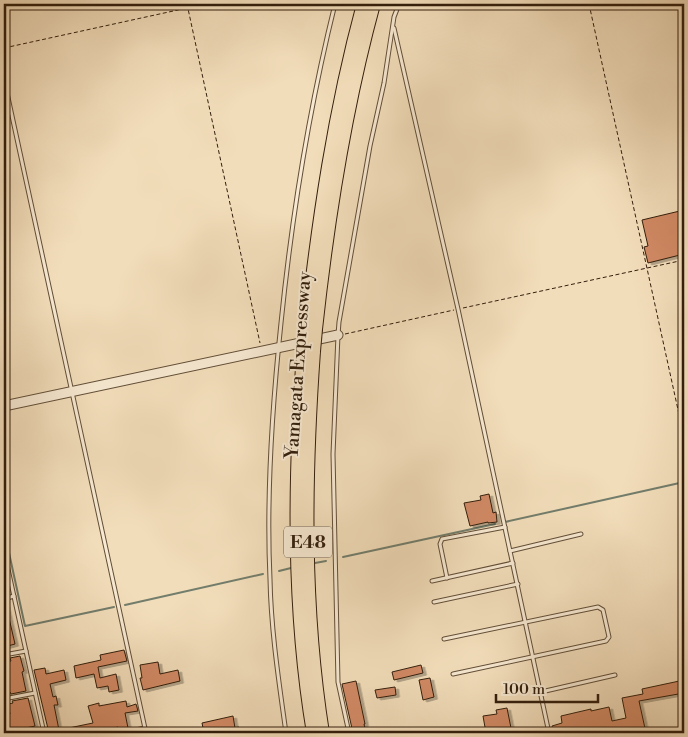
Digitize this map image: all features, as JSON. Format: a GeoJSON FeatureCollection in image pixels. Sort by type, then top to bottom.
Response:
{"type":"FeatureCollection","features":[{"type":"Feature","properties":{"kind":"highway","name":"Yamagata Expressway"},"geometry":{"type":"LineString","coordinates":[[312,733],[303,658],[298,587],[299,415],[311,330],[368,5]]}},
{"type":"Feature","properties":{"kind":"highway","name":"Yamagata Expressway"},"geometry":{"type":"LineString","coordinates":[[309,352],[308,584],[323,733]]}},
{"type":"Feature","properties":{"kind":"street"},"geometry":{"type":"LineString","coordinates":[[4,406],[338,335]]}},
{"type":"Feature","properties":{"kind":"lane"},"geometry":{"type":"LineString","coordinates":[[286,733],[278,675],[270,581],[269,469],[272,418],[286,273],[297,187],[335,4]]}},
{"type":"Feature","properties":{"kind":"lane"},"geometry":{"type":"LineString","coordinates":[[349,733],[338,682],[333,454],[338,335],[370,146],[384,83],[394,17],[399,4]]}},
{"type":"Feature","properties":{"kind":"lane"},"geometry":{"type":"LineString","coordinates":[[393,26],[458,309],[549,733]]}},
{"type":"Feature","properties":{"kind":"lane"},"geometry":{"type":"LineString","coordinates":[[4,79],[146,733]]}},
{"type":"Feature","properties":{"kind":"lane"},"geometry":{"type":"LineString","coordinates":[[447,578],[440,544],[442,539],[505,526]]}},
{"type":"Feature","properties":{"kind":"lane"},"geometry":{"type":"LineString","coordinates":[[510,551],[581,534]]}},
{"type":"Feature","properties":{"kind":"lane"},"geometry":{"type":"LineString","coordinates":[[4,551],[44,731],[25,733]]}},
{"type":"Feature","properties":{"kind":"lane"},"geometry":{"type":"LineString","coordinates":[[432,581],[513,563]]}},
{"type":"Feature","properties":{"kind":"lane"},"geometry":{"type":"LineString","coordinates":[[434,602],[518,584]]}},
{"type":"Feature","properties":{"kind":"lane"},"geometry":{"type":"LineString","coordinates":[[4,599],[14,596]]}},
{"type":"Feature","properties":{"kind":"lane"},"geometry":{"type":"LineString","coordinates":[[444,639],[598,607],[603,610],[608,637],[606,641],[453,674]]}},
{"type":"Feature","properties":{"kind":"lane"},"geometry":{"type":"LineString","coordinates":[[4,655],[26,651]]}},
{"type":"Feature","properties":{"kind":"lane"},"geometry":{"type":"LineString","coordinates":[[541,692],[615,675]]}},
{"type":"Feature","properties":{"kind":"lane"},"geometry":{"type":"LineString","coordinates":[[4,699],[35,693]]}},
{"type":"Feature","properties":{"kind":"lane"},"geometry":{"type":"LineString","coordinates":[[121,733],[145,728]]}},
{"type":"Feature","properties":{"kind":"path"},"geometry":{"type":"LineString","coordinates":[[187,4],[262,351]]}},
{"type":"Feature","properties":{"kind":"path"},"geometry":{"type":"LineString","coordinates":[[589,4],[684,437]]}},
{"type":"Feature","properties":{"kind":"path"},"geometry":{"type":"LineString","coordinates":[[4,48],[188,8]]}},
{"type":"Feature","properties":{"kind":"path"},"geometry":{"type":"LineString","coordinates":[[338,335],[684,260]]}},
{"type":"Feature","properties":{"kind":"building"},"geometry":{"type":"Polygon","coordinates":[[[684,210],[684,254],[648,263],[644,247],[648,246],[642,220],[684,210]]]}},
{"type":"Feature","properties":{"kind":"building"},"geometry":{"type":"Polygon","coordinates":[[[489,494],[493,513],[496,512],[497,522],[470,526],[464,503],[481,500],[480,496],[489,494]]]}},
{"type":"Feature","properties":{"kind":"building"},"geometry":{"type":"Polygon","coordinates":[[[4,605],[6,605],[15,644],[4,647],[4,605]]]}},
{"type":"Feature","properties":{"kind":"building"},"geometry":{"type":"Polygon","coordinates":[[[124,650],[127,661],[98,667],[100,678],[116,674],[119,690],[109,692],[108,686],[97,688],[94,674],[76,678],[74,666],[101,660],[100,655],[124,650]]]}},
{"type":"Feature","properties":{"kind":"building"},"geometry":{"type":"Polygon","coordinates":[[[20,656],[26,691],[4,694],[4,663],[11,661],[10,658],[20,656]]]}},
{"type":"Feature","properties":{"kind":"building"},"geometry":{"type":"Polygon","coordinates":[[[158,662],[160,674],[178,670],[180,681],[143,690],[140,678],[142,678],[140,665],[158,662]]]}},
{"type":"Feature","properties":{"kind":"building"},"geometry":{"type":"Polygon","coordinates":[[[421,665],[423,673],[394,680],[392,672],[421,665]]]}},
{"type":"Feature","properties":{"kind":"building"},"geometry":{"type":"Polygon","coordinates":[[[45,668],[46,674],[64,670],[66,680],[50,684],[53,697],[56,696],[58,705],[54,705],[59,730],[93,723],[88,706],[99,703],[99,706],[126,701],[127,707],[136,704],[138,711],[125,713],[128,728],[118,730],[118,727],[96,733],[49,733],[34,670],[45,668]]]}},
{"type":"Feature","properties":{"kind":"building"},"geometry":{"type":"Polygon","coordinates":[[[430,678],[434,697],[423,700],[419,680],[430,678]]]}},
{"type":"Feature","properties":{"kind":"building"},"geometry":{"type":"Polygon","coordinates":[[[684,680],[684,693],[639,701],[646,733],[554,733],[552,726],[562,723],[561,716],[591,709],[591,711],[609,707],[612,721],[626,718],[622,698],[643,694],[642,689],[684,680]]]}},
{"type":"Feature","properties":{"kind":"building"},"geometry":{"type":"Polygon","coordinates":[[[356,681],[366,733],[353,733],[342,684],[356,681]]]}},
{"type":"Feature","properties":{"kind":"building"},"geometry":{"type":"Polygon","coordinates":[[[395,687],[396,695],[377,698],[375,690],[395,687]]]}},
{"type":"Feature","properties":{"kind":"building"},"geometry":{"type":"Polygon","coordinates":[[[28,698],[35,726],[12,731],[12,728],[4,730],[4,715],[10,714],[8,704],[13,703],[12,701],[28,698]]]}},
{"type":"Feature","properties":{"kind":"building"},"geometry":{"type":"Polygon","coordinates":[[[507,708],[512,733],[486,733],[483,716],[497,714],[496,710],[507,708]]]}},
{"type":"Feature","properties":{"kind":"building"},"geometry":{"type":"Polygon","coordinates":[[[233,716],[235,728],[239,727],[240,733],[219,733],[219,730],[204,733],[202,723],[233,716]]]}},
{"type":"Feature","properties":{"kind":"waterway"},"geometry":{"type":"LineString","coordinates":[[505,522],[684,482]]}},
{"type":"Feature","properties":{"kind":"waterway"},"geometry":{"type":"LineString","coordinates":[[343,557],[495,524]]}},
{"type":"Feature","properties":{"kind":"waterway"},"geometry":{"type":"LineString","coordinates":[[4,530],[25,626],[114,607]]}},
{"type":"Feature","properties":{"kind":"waterway"},"geometry":{"type":"LineString","coordinates":[[315,563],[326,561]]}},
{"type":"Feature","properties":{"kind":"waterway"},"geometry":{"type":"LineString","coordinates":[[279,571],[291,568]]}},
{"type":"Feature","properties":{"kind":"waterway"},"geometry":{"type":"LineString","coordinates":[[125,605],[263,574]]}}]}
